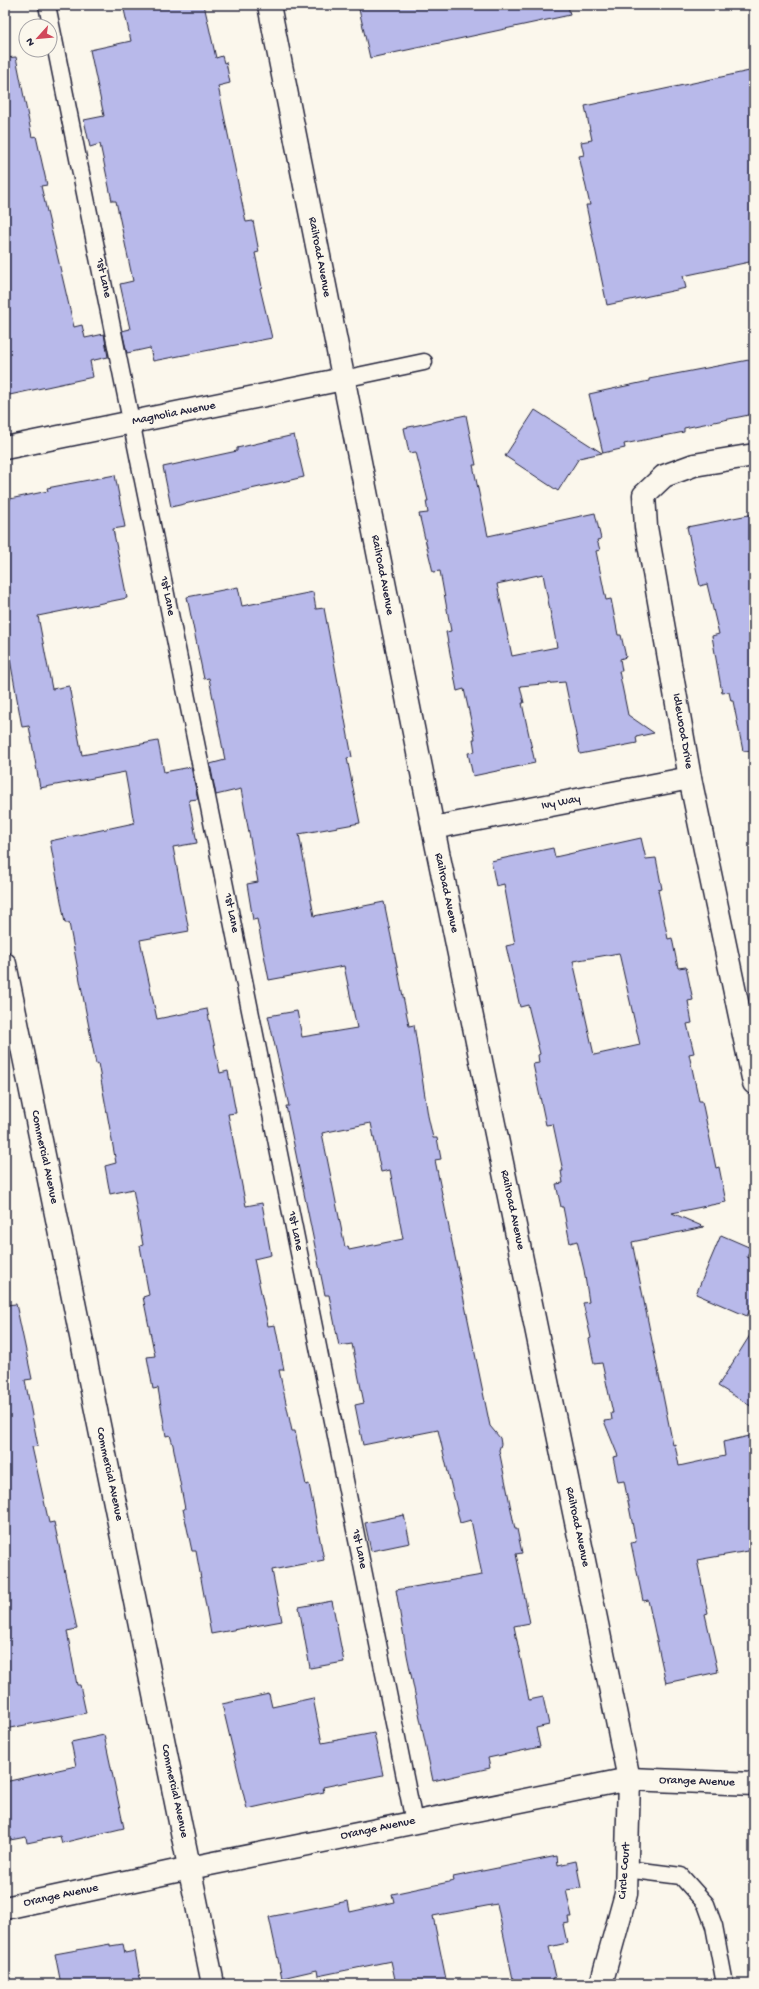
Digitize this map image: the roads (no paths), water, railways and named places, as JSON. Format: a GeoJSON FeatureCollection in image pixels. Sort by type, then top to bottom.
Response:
{"type":"FeatureCollection","features":[{"type":"Feature","properties":{"kind":"street","name":"Railroad Avenue"},"geometry":{"type":"LineString","coordinates":[[268,5],[433,828],[629,1779]]}},
{"type":"Feature","properties":{"kind":"street","name":"Magnolia Avenue"},"geometry":{"type":"LineString","coordinates":[[5,448],[343,379]]}},
{"type":"Feature","properties":{"kind":"street","name":"Idlewood Drive"},"geometry":{"type":"LineString","coordinates":[[754,455],[694,465],[664,476],[644,494],[646,527],[690,778],[754,1083]]}},
{"type":"Feature","properties":{"kind":"street","name":"Ivy Way"},"geometry":{"type":"LineString","coordinates":[[433,828],[690,778]]}},
{"type":"Feature","properties":{"kind":"street","name":"Commercial Avenue"},"geometry":{"type":"LineString","coordinates":[[5,964],[214,1984]]}},
{"type":"Feature","properties":{"kind":"street","name":"Orange Avenue"},"geometry":{"type":"LineString","coordinates":[[5,1908],[190,1868],[629,1779],[754,1785]]}},
{"type":"Feature","properties":{"kind":"street","name":"Circle Court"},"geometry":{"type":"LineString","coordinates":[[600,1984],[626,1894],[629,1779]]}},
{"type":"Feature","properties":{"kind":"lane","name":"1st Lane"},"geometry":{"type":"LineString","coordinates":[[47,5],[414,1822]]}},
{"type":"Feature","properties":{"kind":"lane"},"geometry":{"type":"LineString","coordinates":[[343,379],[424,362]]}},
{"type":"Feature","properties":{"kind":"lane"},"geometry":{"type":"LineString","coordinates":[[626,1870],[681,1876],[706,1904],[714,1926],[725,1984]]}}]}
